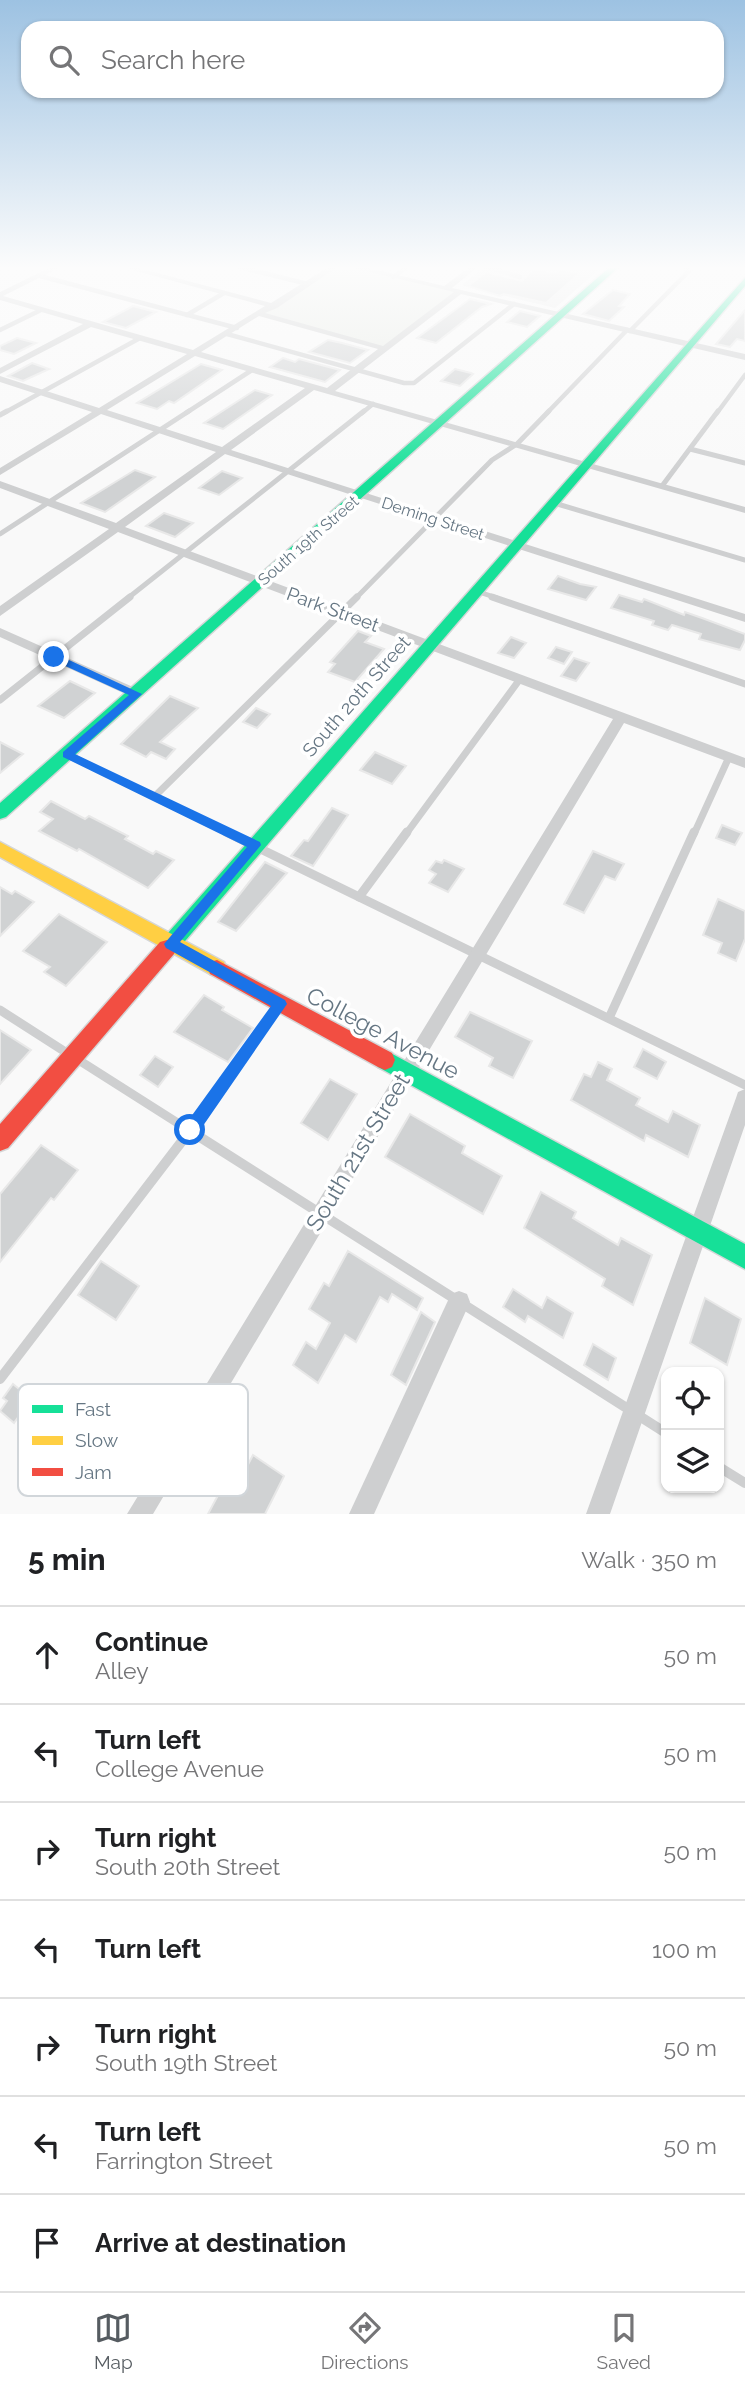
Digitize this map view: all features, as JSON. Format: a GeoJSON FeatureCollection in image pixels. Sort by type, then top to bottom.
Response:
{"type":"FeatureCollection","features":[{"type":"Feature","properties":{"kind":"street"},"geometry":{"type":"LineString","coordinates":[[0,371],[66,337]]}},
{"type":"Feature","properties":{"kind":"street"},"geometry":{"type":"LineString","coordinates":[[135,337],[745,510]]}},
{"type":"Feature","properties":{"kind":"street"},"geometry":{"type":"LineString","coordinates":[[0,472],[222,337]]}},
{"type":"Feature","properties":{"kind":"street"},"geometry":{"type":"LineString","coordinates":[[342,337],[386,349]]}},
{"type":"Feature","properties":{"kind":"street"},"geometry":{"type":"LineString","coordinates":[[329,391],[402,337]]}},
{"type":"Feature","properties":{"kind":"street","name":"South 19th Street"},"geometry":{"type":"LineString","coordinates":[[0,813],[537,337]]}},
{"type":"Feature","properties":{"kind":"street"},"geometry":{"type":"LineString","coordinates":[[658,337],[745,357]]}},
{"type":"Feature","properties":{"kind":"street","name":"South 20th Street"},"geometry":{"type":"LineString","coordinates":[[0,1140],[697,337]]}},
{"type":"Feature","properties":{"kind":"street","name":"Deming Street"},"geometry":{"type":"LineString","coordinates":[[0,379],[745,618]]}},
{"type":"Feature","properties":{"kind":"street"},"geometry":{"type":"LineString","coordinates":[[0,612],[312,387]]}},
{"type":"Feature","properties":{"kind":"street","name":"Park Street"},"geometry":{"type":"LineString","coordinates":[[0,484],[745,763]]}},
{"type":"Feature","properties":{"kind":"street"},"geometry":{"type":"LineString","coordinates":[[0,632],[136,694]]}},
{"type":"Feature","properties":{"kind":"street","name":"South 21st Street"},"geometry":{"type":"LineString","coordinates":[[218,1384],[621,717]]}},
{"type":"Feature","properties":{"kind":"street","name":"College Avenue"},"geometry":{"type":"LineString","coordinates":[[0,849],[745,1257]]}},
{"type":"Feature","properties":{"kind":"street"},"geometry":{"type":"LineString","coordinates":[[598,1514],[745,1098]]}},
{"type":"Feature","properties":{"kind":"street"},"geometry":{"type":"LineString","coordinates":[[361,1514],[459,1302]]}},
{"type":"Feature","properties":{"kind":"street","name":"South 21st Street"},"geometry":{"type":"LineString","coordinates":[[139,1514],[150,1496]]}},
{"type":"Feature","properties":{"kind":"lane"},"geometry":{"type":"LineString","coordinates":[[237,337],[404,383],[414,383],[473,337]]}},
{"type":"Feature","properties":{"kind":"lane"},"geometry":{"type":"LineString","coordinates":[[156,796],[436,519],[492,460],[517,444],[622,337]]}},
{"type":"Feature","properties":{"kind":"lane"},"geometry":{"type":"LineString","coordinates":[[0,415],[140,338]]}},
{"type":"Feature","properties":{"kind":"lane"},"geometry":{"type":"LineString","coordinates":[[0,534],[252,370]]}},
{"type":"Feature","properties":{"kind":"lane"},"geometry":{"type":"LineString","coordinates":[[662,486],[745,375]]}},
{"type":"Feature","properties":{"kind":"lane"},"geometry":{"type":"LineString","coordinates":[[0,700],[373,404]]}},
{"type":"Feature","properties":{"kind":"lane"},"geometry":{"type":"LineString","coordinates":[[690,449],[745,463]]}},
{"type":"Feature","properties":{"kind":"lane"},"geometry":{"type":"LineString","coordinates":[[553,503],[745,560]]}},
{"type":"Feature","properties":{"kind":"lane"},"geometry":{"type":"LineString","coordinates":[[475,591],[745,684]]}},
{"type":"Feature","properties":{"kind":"lane"},"geometry":{"type":"LineString","coordinates":[[359,897],[520,679]]}},
{"type":"Feature","properties":{"kind":"lane"},"geometry":{"type":"LineString","coordinates":[[67,754],[478,957],[745,1085]]}},
{"type":"Feature","properties":{"kind":"lane"},"geometry":{"type":"LineString","coordinates":[[608,1017],[729,757]]}},
{"type":"Feature","properties":{"kind":"lane"},"geometry":{"type":"LineString","coordinates":[[0,1378],[190,1130],[280,1004]]}},
{"type":"Feature","properties":{"kind":"lane"},"geometry":{"type":"LineString","coordinates":[[0,1010],[661,1430]]}},
{"type":"Feature","properties":{"kind":"lane"},"geometry":{"type":"LineString","coordinates":[[724,1470],[745,1483]]}},
{"type":"Feature","properties":{"kind":"shaded area"},"geometry":{"type":"Polygon","coordinates":[[[342,337],[402,337],[386,349],[342,337]]]}},
{"type":"Feature","properties":{"kind":"building"},"geometry":{"type":"Polygon","coordinates":[[[419,337],[444,337],[436,343],[417,338],[419,337]]]}},
{"type":"Feature","properties":{"kind":"building"},"geometry":{"type":"Polygon","coordinates":[[[722,337],[745,337],[745,341],[737,339],[730,347],[716,344],[722,337]]]}},
{"type":"Feature","properties":{"kind":"building"},"geometry":{"type":"Polygon","coordinates":[[[17,338],[36,343],[14,354],[0,350],[0,346],[17,338]]]}},
{"type":"Feature","properties":{"kind":"building"},"geometry":{"type":"Polygon","coordinates":[[[328,340],[368,350],[350,363],[309,352],[328,340]]]}},
{"type":"Feature","properties":{"kind":"building"},"geometry":{"type":"Polygon","coordinates":[[[283,358],[295,362],[299,359],[340,370],[325,382],[270,367],[283,358]]]}},
{"type":"Feature","properties":{"kind":"building"},"geometry":{"type":"Polygon","coordinates":[[[32,363],[49,369],[23,381],[8,376],[32,363]]]}},
{"type":"Feature","properties":{"kind":"building"},"geometry":{"type":"Polygon","coordinates":[[[201,364],[222,370],[174,403],[169,401],[157,409],[137,403],[201,364]]]}},
{"type":"Feature","properties":{"kind":"building"},"geometry":{"type":"Polygon","coordinates":[[[455,369],[473,374],[460,386],[441,381],[455,369]]]}},
{"type":"Feature","properties":{"kind":"building"},"geometry":{"type":"Polygon","coordinates":[[[255,390],[272,395],[223,429],[204,423],[255,390]]]}},
{"type":"Feature","properties":{"kind":"building"},"geometry":{"type":"Polygon","coordinates":[[[135,470],[155,477],[105,512],[81,503],[135,470]]]}},
{"type":"Feature","properties":{"kind":"building"},"geometry":{"type":"Polygon","coordinates":[[[222,471],[242,478],[219,495],[199,488],[222,471]]]}},
{"type":"Feature","properties":{"kind":"building"},"geometry":{"type":"Polygon","coordinates":[[[164,513],[193,523],[175,537],[146,526],[164,513]]]}},
{"type":"Feature","properties":{"kind":"building"},"geometry":{"type":"Polygon","coordinates":[[[558,576],[596,587],[586,600],[548,589],[558,576]]]}},
{"type":"Feature","properties":{"kind":"building"},"geometry":{"type":"Polygon","coordinates":[[[619,595],[642,602],[644,599],[684,615],[685,612],[702,618],[745,634],[745,640],[740,650],[699,639],[701,634],[672,625],[668,630],[652,625],[654,621],[611,608],[619,595]]]}},
{"type":"Feature","properties":{"kind":"building"},"geometry":{"type":"Polygon","coordinates":[[[358,631],[371,636],[365,642],[384,649],[355,682],[328,672],[335,664],[330,662],[358,631]]]}},
{"type":"Feature","properties":{"kind":"building"},"geometry":{"type":"Polygon","coordinates":[[[511,637],[526,643],[514,658],[498,653],[511,637]]]}},
{"type":"Feature","properties":{"kind":"building"},"geometry":{"type":"Polygon","coordinates":[[[556,647],[572,652],[564,664],[548,658],[556,647]]]}},
{"type":"Feature","properties":{"kind":"building"},"geometry":{"type":"Polygon","coordinates":[[[574,658],[589,663],[576,681],[561,676],[574,658]]]}},
{"type":"Feature","properties":{"kind":"building"},"geometry":{"type":"Polygon","coordinates":[[[70,681],[95,693],[64,718],[38,706],[70,681]]]}},
{"type":"Feature","properties":{"kind":"building"},"geometry":{"type":"Polygon","coordinates":[[[170,696],[198,708],[160,742],[175,749],[166,759],[151,752],[146,757],[121,744],[170,696]]]}},
{"type":"Feature","properties":{"kind":"building"},"geometry":{"type":"Polygon","coordinates":[[[256,708],[270,714],[257,728],[243,722],[256,708]]]}},
{"type":"Feature","properties":{"kind":"building"},"geometry":{"type":"Polygon","coordinates":[[[0,742],[23,754],[0,773],[0,742]]]}},
{"type":"Feature","properties":{"kind":"building"},"geometry":{"type":"Polygon","coordinates":[[[375,752],[406,766],[392,784],[360,770],[375,752]]]}},
{"type":"Feature","properties":{"kind":"building"},"geometry":{"type":"Polygon","coordinates":[[[51,801],[85,819],[89,816],[128,836],[125,839],[153,854],[156,851],[174,860],[148,888],[79,849],[77,851],[39,831],[53,819],[40,812],[51,801]]]}},
{"type":"Feature","properties":{"kind":"building"},"geometry":{"type":"Polygon","coordinates":[[[332,808],[348,815],[313,866],[291,856],[304,840],[308,841],[332,808]]]}},
{"type":"Feature","properties":{"kind":"building"},"geometry":{"type":"Polygon","coordinates":[[[722,825],[742,833],[735,845],[716,838],[722,825]]]}},
{"type":"Feature","properties":{"kind":"building"},"geometry":{"type":"Polygon","coordinates":[[[593,851],[624,864],[615,880],[605,876],[584,913],[564,904],[593,851]]]}},
{"type":"Feature","properties":{"kind":"building"},"geometry":{"type":"Polygon","coordinates":[[[444,860],[464,869],[448,892],[429,883],[436,874],[429,870],[436,861],[442,863],[444,860]]]}},
{"type":"Feature","properties":{"kind":"building"},"geometry":{"type":"Polygon","coordinates":[[[265,862],[287,873],[236,931],[218,922],[265,862]]]}},
{"type":"Feature","properties":{"kind":"building"},"geometry":{"type":"Polygon","coordinates":[[[0,887],[12,894],[15,891],[34,902],[0,936],[0,887]]]}},
{"type":"Feature","properties":{"kind":"building"},"geometry":{"type":"Polygon","coordinates":[[[718,899],[745,911],[745,939],[736,961],[718,953],[722,943],[703,935],[718,899]]]}},
{"type":"Feature","properties":{"kind":"building"},"geometry":{"type":"Polygon","coordinates":[[[59,914],[107,942],[66,986],[44,972],[50,967],[23,951],[59,914]]]}},
{"type":"Feature","properties":{"kind":"building"},"geometry":{"type":"Polygon","coordinates":[[[204,995],[224,1007],[222,1010],[253,1028],[228,1062],[174,1032],[204,995]]]}},
{"type":"Feature","properties":{"kind":"building"},"geometry":{"type":"Polygon","coordinates":[[[470,1012],[532,1041],[513,1078],[489,1066],[493,1058],[455,1037],[470,1012]]]}},
{"type":"Feature","properties":{"kind":"building"},"geometry":{"type":"Polygon","coordinates":[[[0,1030],[31,1050],[0,1084],[0,1030]]]}},
{"type":"Feature","properties":{"kind":"building"},"geometry":{"type":"Polygon","coordinates":[[[643,1049],[666,1062],[657,1079],[634,1067],[643,1049]]]}},
{"type":"Feature","properties":{"kind":"building"},"geometry":{"type":"Polygon","coordinates":[[[155,1056],[173,1067],[158,1087],[140,1075],[155,1056]]]}},
{"type":"Feature","properties":{"kind":"building"},"geometry":{"type":"Polygon","coordinates":[[[598,1062],[612,1069],[607,1080],[640,1098],[636,1105],[668,1122],[673,1111],[700,1125],[688,1157],[646,1135],[644,1141],[571,1100],[584,1074],[591,1077],[598,1062]]]}},
{"type":"Feature","properties":{"kind":"building"},"geometry":{"type":"Polygon","coordinates":[[[330,1079],[357,1094],[328,1140],[301,1123],[330,1079]]]}},
{"type":"Feature","properties":{"kind":"building"},"geometry":{"type":"Polygon","coordinates":[[[410,1114],[465,1146],[462,1153],[502,1176],[483,1214],[385,1157],[410,1114]]]}},
{"type":"Feature","properties":{"kind":"building"},"geometry":{"type":"Polygon","coordinates":[[[41,1145],[78,1170],[54,1200],[51,1198],[0,1262],[0,1194],[41,1145]]]}},
{"type":"Feature","properties":{"kind":"building"},"geometry":{"type":"Polygon","coordinates":[[[541,1192],[576,1212],[573,1218],[618,1245],[621,1238],[652,1255],[633,1305],[602,1286],[605,1279],[524,1228],[541,1192]]]}},
{"type":"Feature","properties":{"kind":"building"},"geometry":{"type":"Polygon","coordinates":[[[348,1251],[423,1298],[417,1310],[392,1294],[388,1302],[380,1297],[356,1342],[345,1335],[318,1383],[293,1365],[306,1342],[316,1349],[330,1323],[309,1309],[324,1283],[329,1286],[348,1251]]]}},
{"type":"Feature","properties":{"kind":"building"},"geometry":{"type":"Polygon","coordinates":[[[101,1261],[139,1286],[116,1320],[78,1295],[101,1261]]]}},
{"type":"Feature","properties":{"kind":"building"},"geometry":{"type":"Polygon","coordinates":[[[513,1289],[542,1308],[547,1297],[573,1313],[563,1338],[528,1316],[525,1322],[503,1307],[513,1289]]]}},
{"type":"Feature","properties":{"kind":"building"},"geometry":{"type":"Polygon","coordinates":[[[705,1298],[741,1319],[727,1365],[690,1343],[705,1298]]]}},
{"type":"Feature","properties":{"kind":"building"},"geometry":{"type":"Polygon","coordinates":[[[421,1312],[435,1322],[406,1385],[391,1375],[421,1312]]]}},
{"type":"Feature","properties":{"kind":"building"},"geometry":{"type":"Polygon","coordinates":[[[593,1344],[616,1358],[608,1380],[584,1365],[593,1344]]]}},
{"type":"Feature","properties":{"kind":"building"},"geometry":{"type":"Polygon","coordinates":[[[13,1384],[18,1388],[18,1417],[14,1423],[0,1411],[7,1401],[3,1398],[13,1384]]]}},
{"type":"Feature","properties":{"kind":"building"},"geometry":{"type":"Polygon","coordinates":[[[253,1455],[284,1476],[265,1514],[208,1514],[218,1496],[248,1496],[248,1465],[253,1455]]]}},
{"type":"Feature","properties":{"kind":"traffic: fast"},"geometry":{"type":"LineString","coordinates":[[0,813],[536,337]]}},
{"type":"Feature","properties":{"kind":"traffic: fast"},"geometry":{"type":"LineString","coordinates":[[167,948],[697,337]]}},
{"type":"Feature","properties":{"kind":"traffic: fast"},"geometry":{"type":"LineString","coordinates":[[385,1060],[745,1257]]}},
{"type":"Feature","properties":{"kind":"traffic: slow"},"geometry":{"type":"LineString","coordinates":[[0,849],[217,968]]}},
{"type":"Feature","properties":{"kind":"traffic: jam"},"geometry":{"type":"LineString","coordinates":[[0,1140],[167,948]]}},
{"type":"Feature","properties":{"kind":"traffic: jam"},"geometry":{"type":"LineString","coordinates":[[217,968],[385,1060]]}},
{"type":"Feature","properties":{"kind":"route"},"geometry":{"type":"LineString","coordinates":[[54,657],[136,694],[67,754],[255,845],[170,944],[280,1004],[190,1130]]}}]}
